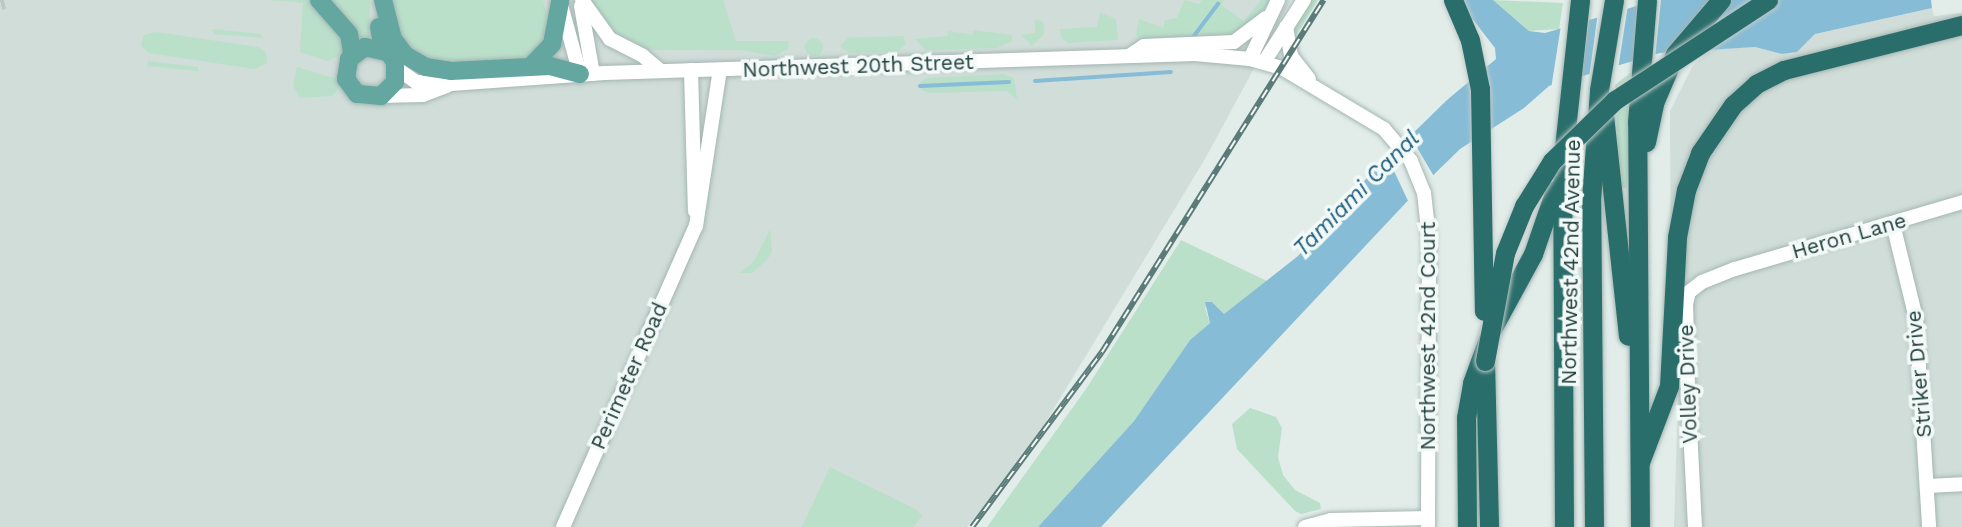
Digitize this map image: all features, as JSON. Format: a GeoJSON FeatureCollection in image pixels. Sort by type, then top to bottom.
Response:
{"type":"FeatureCollection","features":[{"type":"Feature","properties":{"kind":"highway"},"geometry":{"type":"LineString","coordinates":[[1453,0],[1473,50],[1480,89],[1489,527]]}},
{"type":"Feature","properties":{"kind":"highway"},"geometry":{"type":"LineString","coordinates":[[1640,527],[1640,79],[1647,0]]}},
{"type":"Feature","properties":{"kind":"highway"},"geometry":{"type":"LineString","coordinates":[[1639,180],[1654,103],[1675,54],[1721,0]]}},
{"type":"Feature","properties":{"kind":"highway"},"geometry":{"type":"LineString","coordinates":[[1485,361],[1505,253],[1524,206],[1552,161],[1609,105],[1768,0]]}},
{"type":"Feature","properties":{"kind":"highway","name":"Northwest 42nd Avenue"},"geometry":{"type":"LineString","coordinates":[[1594,527],[1591,200],[1599,90],[1614,1]]}},
{"type":"Feature","properties":{"kind":"highway","name":"Northwest 42nd Avenue"},"geometry":{"type":"LineString","coordinates":[[1564,527],[1562,166],[1566,101],[1579,6]]}},
{"type":"Feature","properties":{"kind":"highway"},"geometry":{"type":"LineString","coordinates":[[1640,462],[1669,386],[1677,237],[1686,190],[1700,153],[1733,105],[1756,84],[1784,70],[1962,25]]}},
{"type":"Feature","properties":{"kind":"highway"},"geometry":{"type":"LineString","coordinates":[[1599,90],[1612,156],[1626,328],[1639,378]]}},
{"type":"Feature","properties":{"kind":"highway"},"geometry":{"type":"LineString","coordinates":[[1467,527],[1466,418],[1472,383],[1490,331],[1536,246],[1562,166]]}},
{"type":"Feature","properties":{"kind":"main road"},"geometry":{"type":"LineString","coordinates":[[319,0],[349,34],[352,54],[345,71],[348,85],[363,96],[381,96],[395,82],[396,68],[386,52],[378,30],[383,3]]}},
{"type":"Feature","properties":{"kind":"main road"},"geometry":{"type":"LineString","coordinates":[[530,67],[552,44],[560,1]]}},
{"type":"Feature","properties":{"kind":"main road"},"geometry":{"type":"LineString","coordinates":[[383,3],[393,39],[419,64],[442,71],[550,66],[586,74]]}},
{"type":"Feature","properties":{"kind":"main road"},"geometry":{"type":"LineString","coordinates":[[352,54],[365,47],[386,52]]}},
{"type":"Feature","properties":{"kind":"street"},"geometry":{"type":"LineString","coordinates":[[581,0],[610,39],[643,55],[661,71]]}},
{"type":"Feature","properties":{"kind":"street"},"geometry":{"type":"LineString","coordinates":[[581,0],[586,74]]}},
{"type":"Feature","properties":{"kind":"street"},"geometry":{"type":"LineString","coordinates":[[1257,60],[1266,19],[1278,0]]}},
{"type":"Feature","properties":{"kind":"street"},"geometry":{"type":"LineString","coordinates":[[1257,60],[1286,27],[1304,0]]}},
{"type":"Feature","properties":{"kind":"street"},"geometry":{"type":"LineString","coordinates":[[560,1],[586,74]]}},
{"type":"Feature","properties":{"kind":"street"},"geometry":{"type":"LineString","coordinates":[[1129,57],[1144,46],[1234,42],[1266,19]]}},
{"type":"Feature","properties":{"kind":"street"},"geometry":{"type":"LineString","coordinates":[[1286,27],[1290,55],[1312,83]]}},
{"type":"Feature","properties":{"kind":"street","name":"Northwest 20th Street"},"geometry":{"type":"LineString","coordinates":[[396,68],[416,82],[451,84],[586,74],[1195,54],[1257,60]]}},
{"type":"Feature","properties":{"kind":"street","name":"Northwest 42nd Court"},"geometry":{"type":"LineString","coordinates":[[1257,60],[1312,83],[1374,121],[1399,144],[1424,193],[1429,237],[1428,522]]}},
{"type":"Feature","properties":{"kind":"street","name":"Perimeter Road"},"geometry":{"type":"LineString","coordinates":[[691,70],[696,226]]}},
{"type":"Feature","properties":{"kind":"street","name":"Perimeter Road"},"geometry":{"type":"LineString","coordinates":[[563,527],[696,226],[720,70]]}},
{"type":"Feature","properties":{"kind":"street","name":"Northwest 20th Street"},"geometry":{"type":"LineString","coordinates":[[381,96],[423,95],[451,84]]}},
{"type":"Feature","properties":{"kind":"street","name":"Heron Lane"},"geometry":{"type":"LineString","coordinates":[[1735,269],[1962,202]]}},
{"type":"Feature","properties":{"kind":"street","name":"Striker Drive"},"geometry":{"type":"LineString","coordinates":[[1893,224],[1916,318],[1929,527]]}},
{"type":"Feature","properties":{"kind":"street","name":"Volley Drive"},"geometry":{"type":"LineString","coordinates":[[1695,527],[1686,304],[1689,292],[1702,282],[1735,269]]}},
{"type":"Feature","properties":{"kind":"street"},"geometry":{"type":"LineString","coordinates":[[1927,486],[1962,484]]}},
{"type":"Feature","properties":{"kind":"street"},"geometry":{"type":"LineString","coordinates":[[1305,527],[1331,520],[1428,522]]}},
{"type":"Feature","properties":{"kind":"shaded area"},"geometry":{"type":"Polygon","coordinates":[[[0,0],[1291,0],[1205,159],[1024,458],[967,527],[0,527],[0,0]]]}},
{"type":"Feature","properties":{"kind":"shaded area"},"geometry":{"type":"Polygon","coordinates":[[[1932,8],[1934,16],[1962,13],[1962,527],[1674,527],[1678,398],[1671,355],[1670,111],[1692,67],[1710,49],[1755,47],[1782,54],[1797,52],[1815,34],[1932,8]]]}},
{"type":"Feature","properties":{"kind":"green space"},"geometry":{"type":"Polygon","coordinates":[[[269,0],[307,0],[320,8],[345,42],[344,53],[328,61],[300,52],[303,3],[269,0]]]}},
{"type":"Feature","properties":{"kind":"green space"},"geometry":{"type":"Polygon","coordinates":[[[328,0],[370,0],[369,40],[359,42],[328,0]]]}},
{"type":"Feature","properties":{"kind":"green space"},"geometry":{"type":"Polygon","coordinates":[[[392,0],[543,0],[549,25],[544,43],[522,59],[446,63],[411,50],[397,32],[392,0]]]}},
{"type":"Feature","properties":{"kind":"green space"},"geometry":{"type":"Polygon","coordinates":[[[588,0],[723,0],[736,41],[789,41],[788,49],[774,56],[741,50],[646,50],[616,38],[588,0]]]}},
{"type":"Feature","properties":{"kind":"green space"},"geometry":{"type":"Polygon","coordinates":[[[1184,0],[1199,4],[1202,0],[1224,0],[1221,5],[1244,21],[1261,0],[1270,0],[1256,21],[1237,36],[1145,41],[1136,35],[1139,19],[1163,28],[1165,20],[1177,18],[1184,0]]]}},
{"type":"Feature","properties":{"kind":"green space"},"geometry":{"type":"Polygon","coordinates":[[[1308,0],[1318,0],[1291,44],[1293,24],[1308,0]]]}},
{"type":"Feature","properties":{"kind":"green space"},"geometry":{"type":"Polygon","coordinates":[[[1493,0],[1563,3],[1559,29],[1529,31],[1493,0]]]}},
{"type":"Feature","properties":{"kind":"green space"},"geometry":{"type":"Polygon","coordinates":[[[1100,12],[1116,19],[1118,40],[1068,43],[1062,38],[1060,29],[1097,27],[1100,12]]]}},
{"type":"Feature","properties":{"kind":"green space"},"geometry":{"type":"Polygon","coordinates":[[[1035,20],[1043,21],[1044,34],[1032,46],[1021,35],[1035,33],[1035,20]]]}},
{"type":"Feature","properties":{"kind":"green space"},"geometry":{"type":"Polygon","coordinates":[[[212,29],[260,34],[264,38],[214,34],[212,29]]]}},
{"type":"Feature","properties":{"kind":"green space"},"geometry":{"type":"Polygon","coordinates":[[[973,30],[1012,35],[1012,41],[996,48],[925,50],[915,39],[947,36],[948,31],[973,35],[973,30]]]}},
{"type":"Feature","properties":{"kind":"green space"},"geometry":{"type":"Polygon","coordinates":[[[156,32],[258,47],[266,52],[267,63],[254,69],[149,53],[141,46],[144,35],[156,32]]]}},
{"type":"Feature","properties":{"kind":"green space"},"geometry":{"type":"Polygon","coordinates":[[[903,36],[906,44],[897,52],[849,53],[840,46],[848,38],[903,36]]]}},
{"type":"Feature","properties":{"kind":"green space"},"geometry":{"type":"Polygon","coordinates":[[[814,38],[820,41],[823,47],[820,53],[814,56],[808,53],[805,47],[808,41],[814,38]]]}},
{"type":"Feature","properties":{"kind":"green space"},"geometry":{"type":"Polygon","coordinates":[[[148,61],[198,67],[199,71],[147,66],[148,61]]]}},
{"type":"Feature","properties":{"kind":"green space"},"geometry":{"type":"Polygon","coordinates":[[[297,67],[340,80],[339,88],[332,96],[300,98],[293,85],[297,67]]]}},
{"type":"Feature","properties":{"kind":"green space"},"geometry":{"type":"Polygon","coordinates":[[[1633,71],[1627,188],[1620,188],[1615,85],[1633,71]]]}},
{"type":"Feature","properties":{"kind":"green space"},"geometry":{"type":"Polygon","coordinates":[[[1004,74],[1014,78],[1017,99],[1006,91],[931,93],[921,90],[920,83],[926,78],[1004,74]]]}},
{"type":"Feature","properties":{"kind":"green space"},"geometry":{"type":"Polygon","coordinates":[[[770,229],[772,251],[767,260],[752,273],[740,273],[754,261],[770,229]]]}},
{"type":"Feature","properties":{"kind":"green space"},"geometry":{"type":"Polygon","coordinates":[[[1181,240],[1267,281],[1224,314],[1212,302],[1205,308],[1210,323],[1190,340],[1134,421],[1038,527],[987,527],[1086,389],[1181,240]]]}},
{"type":"Feature","properties":{"kind":"green space"},"geometry":{"type":"Polygon","coordinates":[[[1250,408],[1276,417],[1282,428],[1278,457],[1283,475],[1295,490],[1320,503],[1321,509],[1301,514],[1295,511],[1237,449],[1232,424],[1250,408]]]}},
{"type":"Feature","properties":{"kind":"green space"},"geometry":{"type":"Polygon","coordinates":[[[830,467],[917,510],[922,516],[913,527],[802,527],[830,467]]]}},
{"type":"Feature","properties":{"kind":"water","name":"Tamiami Canal"},"geometry":{"type":"Polygon","coordinates":[[[1448,0],[1493,0],[1529,31],[1545,33],[1657,0],[1931,0],[1932,8],[1815,34],[1797,52],[1782,54],[1755,47],[1660,53],[1549,86],[1524,108],[1460,149],[1416,192],[1101,527],[1038,527],[1134,421],[1190,340],[1210,323],[1205,302],[1212,302],[1224,314],[1298,256],[1357,188],[1447,100],[1496,59],[1495,48],[1474,21],[1448,0]]]}},
{"type":"Feature","properties":{"kind":"pier"},"geometry":{"type":"Polygon","coordinates":[[[1642,0],[1661,0],[1655,58],[1633,64],[1638,3],[1628,5],[1618,69],[1589,78],[1598,12],[1642,0]]]}},
{"type":"Feature","properties":{"kind":"pier"},"geometry":{"type":"Polygon","coordinates":[[[1590,14],[1581,80],[1551,89],[1561,25],[1590,14]]]}},
{"type":"Feature","properties":{"kind":"pier"},"geometry":{"type":"Polygon","coordinates":[[[1409,134],[1435,178],[1409,203],[1387,156],[1409,134]]]}},
{"type":"Feature","properties":{"kind":"waterway"},"geometry":{"type":"LineString","coordinates":[[1194,36],[1218,4]]}},
{"type":"Feature","properties":{"kind":"waterway"},"geometry":{"type":"LineString","coordinates":[[1035,81],[1171,72]]}},
{"type":"Feature","properties":{"kind":"waterway"},"geometry":{"type":"LineString","coordinates":[[920,86],[1009,82]]}},
{"type":"Feature","properties":{"kind":"tunnel"},"geometry":{"type":"LineString","coordinates":[[0,1],[4,0]]}},
{"type":"Feature","properties":{"kind":"railway"},"geometry":{"type":"LineString","coordinates":[[972,527],[1102,352],[1324,0]]}}]}
